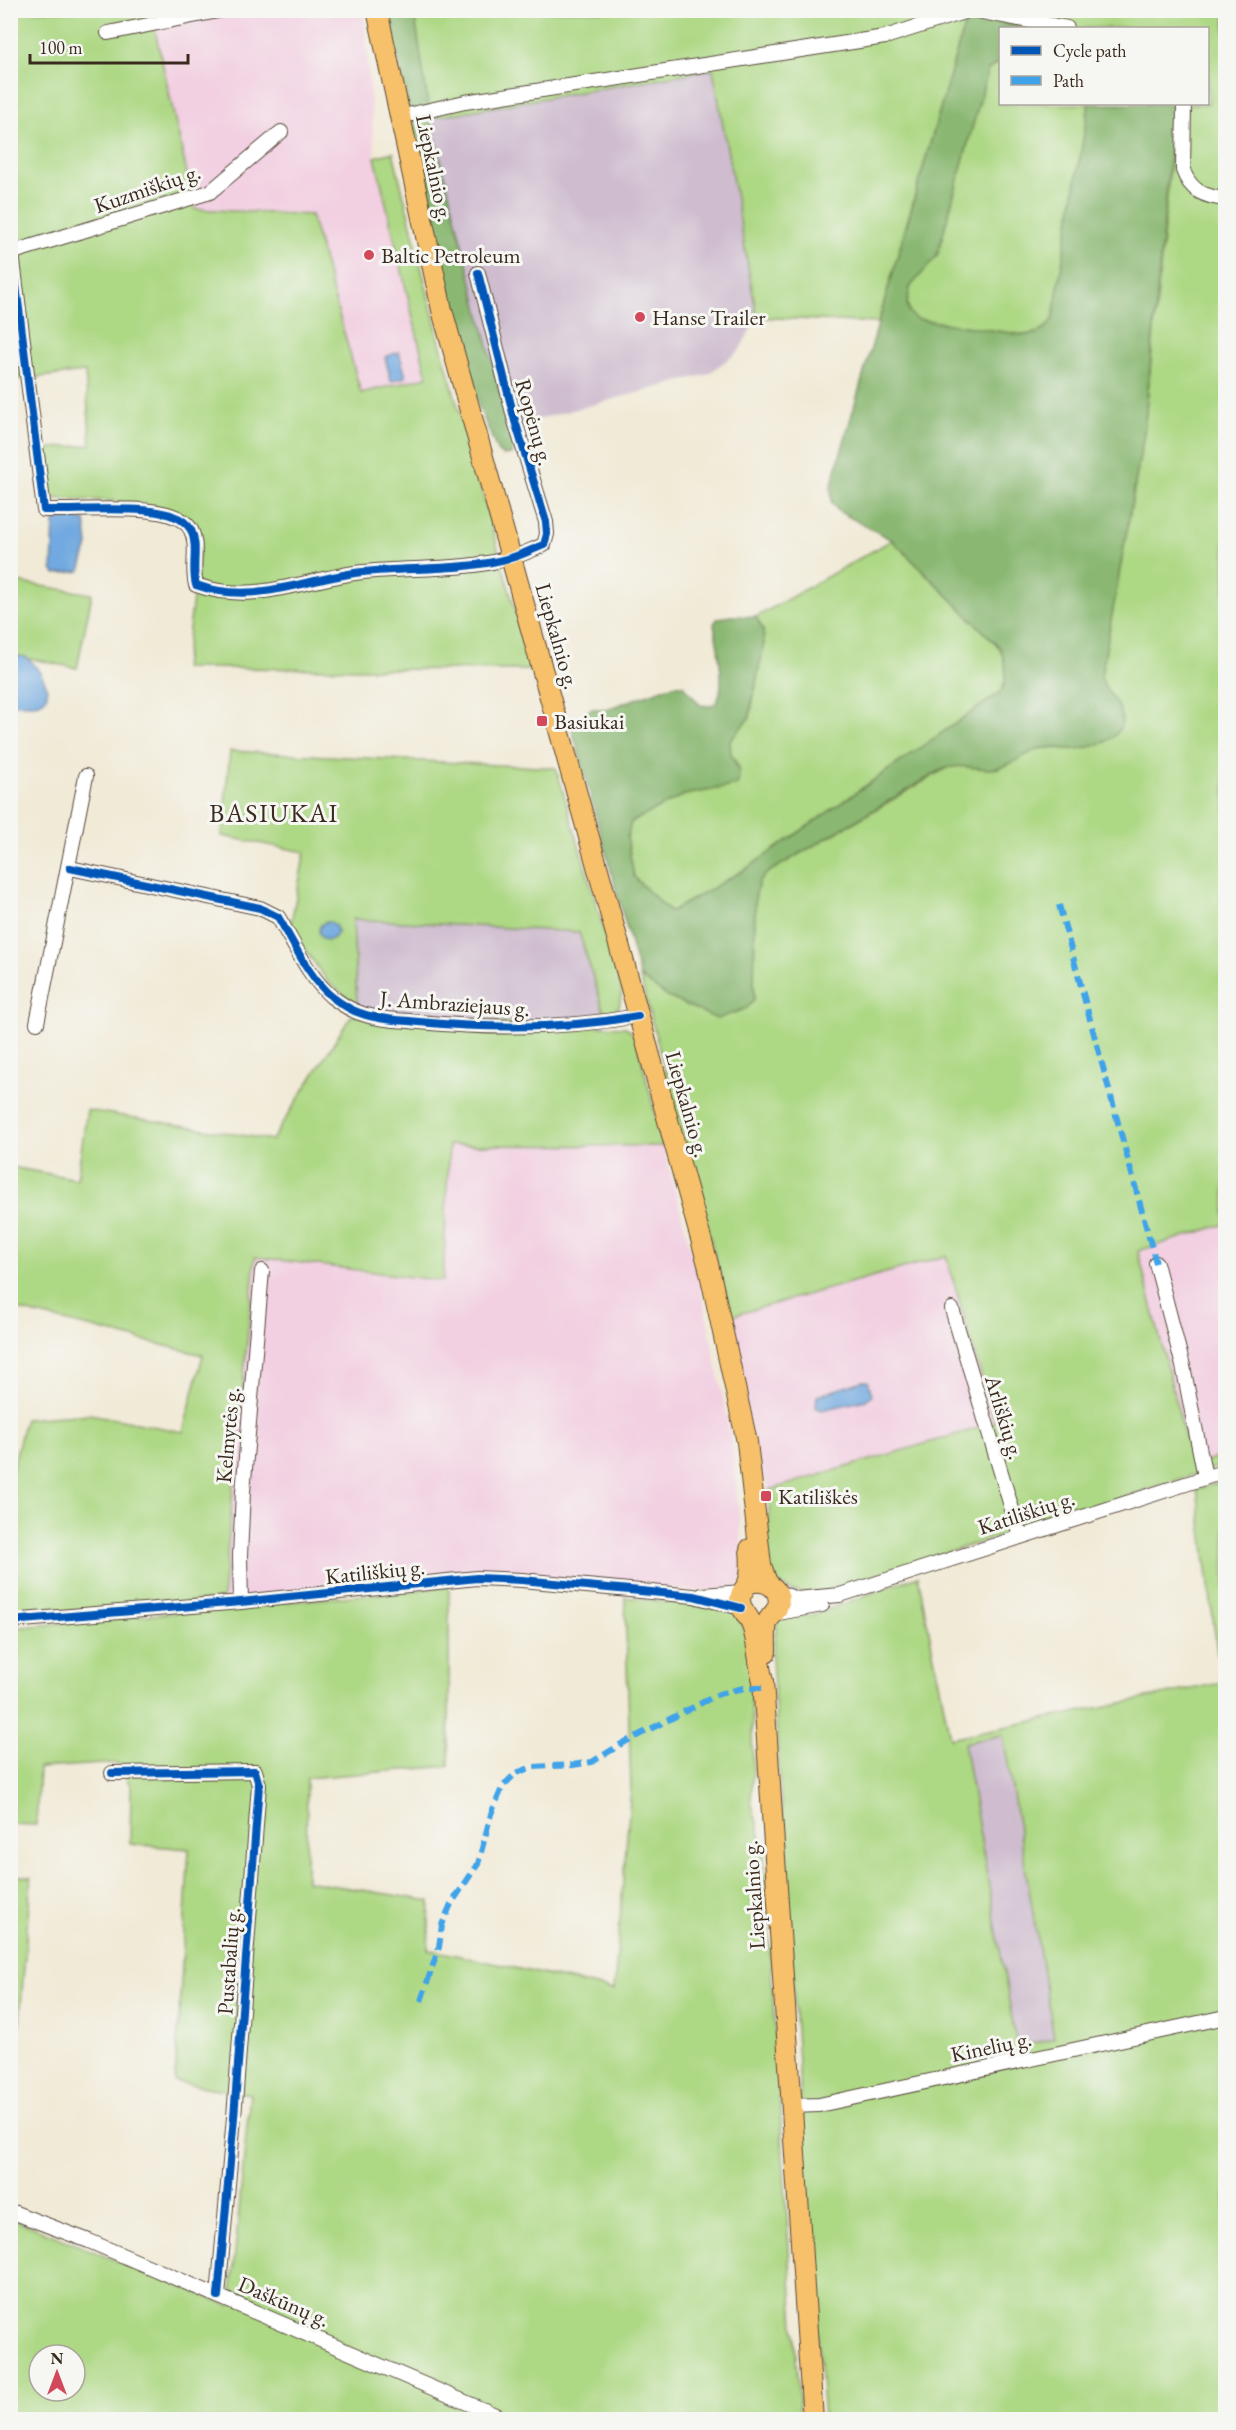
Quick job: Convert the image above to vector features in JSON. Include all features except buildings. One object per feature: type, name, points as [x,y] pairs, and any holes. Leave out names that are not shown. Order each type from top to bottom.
[{"type":"highway","name":"Liepkalnio g.","points":[[377,10],[434,281],[708,1264],[723,1326],[747,1442],[761,1565],[779,1600],[765,1634],[766,1666],[763,1681]]},
{"type":"highway","name":"Liepkalnio g.","points":[[739,1411],[736,1431],[751,1558],[745,1601],[755,1634],[763,1681],[813,2420]]},
{"type":"highway","points":[[772,1587],[756,1581],[745,1601],[759,1620],[772,1615]]},
{"type":"street","points":[[108,33],[223,10]]},
{"type":"street","points":[[399,117],[465,102],[885,37],[971,10],[1062,27]]},
{"type":"street","points":[[1184,105],[1183,170],[1185,179],[1192,188],[1202,194],[1226,199]]},
{"type":"street","name":"Kuzmiškių g.","points":[[11,253],[210,192],[281,132]]},
{"type":"street","points":[[11,253],[44,510],[142,511],[173,516],[190,528],[194,541],[196,585],[207,589],[242,593],[293,588],[336,575],[474,565],[510,558]]},
{"type":"street","name":"Ropėnų g.","points":[[478,273],[515,421],[546,522],[547,534],[544,545],[510,558]]},
{"type":"street","points":[[37,1023],[86,776]]},
{"type":"street","name":"J. Ambraziejaus g.","points":[[69,868],[270,912],[278,917],[318,982],[331,996],[360,1013],[438,1024],[538,1027],[577,1026],[638,1016]]},
{"type":"street","points":[[1156,1263],[1184,1366],[1205,1477]]},
{"type":"street","name":"Kelmytės g.","points":[[241,1602],[240,1556],[243,1502],[262,1271]]},
{"type":"street","name":"Arliškių g.","points":[[952,1309],[1020,1536]]},
{"type":"street","name":"Katiliškių g.","points":[[772,1615],[820,1606],[840,1595],[1226,1471]]},
{"type":"street","name":"Katiliškių g.","points":[[10,1621],[241,1602],[477,1578],[522,1580],[745,1601]]},
{"type":"street","name":"Katiliškių g.","points":[[772,1587],[796,1599],[840,1595]]},
{"type":"street","name":"Pustabalių g.","points":[[112,1773],[255,1771],[259,1785],[218,2296]]},
{"type":"street","name":"Kinelių g.","points":[[791,2106],[819,2105],[1226,2017]]},
{"type":"street","name":"Daškūnų g.","points":[[10,2211],[89,2241],[507,2420]]},
{"type":"street","points":[[471,2420],[485,2410]]},
{"type":"shaded area","points":[[182,10],[364,11],[375,157],[427,377],[360,394],[311,215],[195,210],[151,17]]},
{"type":"shaded area","points":[[713,68],[757,317],[739,351],[708,374],[509,427],[430,118]]},
{"type":"shaded area","points":[[353,919],[579,932],[607,1026],[351,1016],[357,1005]]},
{"type":"shaded area","points":[[449,1145],[663,1146],[700,1285],[732,1443],[744,1566],[739,1587],[698,1591],[522,1575],[223,1599],[255,1256],[442,1281]]},
{"type":"shaded area","points":[[1225,1224],[1225,1455],[1192,1465],[1138,1251]]},
{"type":"shaded area","points":[[946,1256],[995,1423],[769,1490],[753,1446],[731,1316]]},
{"type":"shaded area","points":[[1002,1735],[1054,2038],[1016,2047],[964,1743]]},
{"type":"green space","points":[[10,11],[182,11],[152,17],[195,209],[311,215],[361,393],[427,377],[375,157],[393,152],[440,343],[532,670],[184,668],[201,537],[195,525],[183,516],[151,506],[117,501],[48,498],[41,449],[91,445],[85,372],[11,380]]},
{"type":"green space","points":[[387,11],[414,11],[430,118],[514,448],[511,454],[503,455],[498,452],[479,407],[444,275]]},
{"type":"green space","points":[[414,11],[1225,11],[1225,1224],[1138,1251],[1192,1465],[1225,1455],[1225,1465],[822,1592],[798,1592],[782,1586],[773,1576],[768,1562],[769,1490],[995,1423],[946,1256],[731,1316],[640,977],[668,997],[754,1000],[755,898],[759,881],[767,873],[950,766],[970,766],[1043,748],[1075,749],[1106,742],[1111,697],[1104,689],[1101,677],[1144,433],[1174,125],[1171,105],[1209,105],[1209,27],[1025,27],[972,17],[965,23],[878,323],[757,317],[713,69],[430,118]]},
{"type":"green space","points":[[972,17],[1025,27],[999,27],[999,62],[988,70],[937,256],[910,287],[907,304],[910,313],[916,319],[1024,335],[1037,333],[1044,329],[1053,318],[1089,105],[1171,105],[1174,113],[1144,433],[1101,677],[1120,710],[1122,722],[1116,735],[1096,745],[1074,749],[1042,748],[998,768],[960,767],[941,770],[767,873],[759,882],[755,898],[754,1000],[747,1008],[717,1019],[668,997],[640,977],[571,725],[591,709],[607,709],[674,685],[683,685],[700,705],[710,706],[716,702],[720,694],[721,682],[714,624],[718,618],[756,617],[763,630],[764,643],[749,718],[730,741],[731,753],[739,773],[737,785],[684,795],[631,822],[627,838],[634,877],[670,912],[746,869],[1002,691],[1006,670],[1000,648],[892,540],[838,511],[832,503],[831,487],[965,23]]},
{"type":"green space","points":[[999,62],[999,105],[1089,105],[1053,318],[1041,331],[1033,334],[1024,335],[916,319],[910,313],[907,304],[910,287],[937,256],[988,70]]},
{"type":"green space","points":[[892,540],[1000,648],[1005,670],[1002,691],[746,869],[670,912],[634,877],[627,838],[631,822],[684,795],[737,785],[739,767],[731,755],[730,740],[750,717],[764,643],[763,630],[756,617]]},
{"type":"green space","points":[[10,581],[92,594],[77,668],[11,655]]},
{"type":"green space","points":[[230,751],[556,768],[622,991],[619,1007],[605,1016],[579,932],[353,919],[357,1005],[328,982],[298,940],[291,923],[305,852],[222,836]]},
{"type":"green space","points":[[351,1016],[626,1027],[636,1037],[663,1146],[449,1145],[443,1281],[255,1257],[223,1599],[11,1616],[11,1475],[25,1419],[90,1414],[183,1432],[203,1355],[11,1308],[11,1167],[77,1179],[87,1110],[272,1140]]},
{"type":"green space","points":[[1225,1481],[1225,2419],[824,2419],[802,2124],[772,1657],[777,1621],[788,1616],[813,1615],[918,1576],[950,1738],[1221,1683],[1197,1489]],"holes":[[[1003,1735],[1054,2038],[1017,2047],[964,1743]]]},
{"type":"green space","points":[[449,1587],[449,1766],[307,1778],[306,1881],[430,1901],[428,1949],[614,1990],[631,1789],[625,1597],[726,1609],[739,1615],[750,1643],[753,1771],[751,1801],[763,1846],[800,2419],[11,2419],[10,2218],[230,2306],[250,2094],[175,2082],[189,1849],[130,1844],[131,1787],[118,1763],[39,1768],[36,1825],[11,1824],[11,1628]]},
{"type":"green space","points":[[10,1875],[31,1877],[11,2134]]},
{"type":"water","points":[[399,352],[406,377],[391,381],[385,357]]},
{"type":"water","points":[[63,518],[85,520],[88,545],[80,571],[55,574],[52,569],[54,521]]},
{"type":"water","points":[[10,655],[25,657],[35,666],[47,687],[45,700],[36,704],[11,704]]},
{"type":"water","points":[[324,922],[332,922],[337,927],[335,938],[324,940],[319,935],[319,927]]},
{"type":"water","points":[[868,1381],[872,1395],[866,1400],[821,1410],[816,1407],[817,1396]]},
{"type":"marked path","points":[[1059,905],[1156,1263]]},
{"type":"marked path","points":[[421,2001],[439,1947],[442,1925],[451,1904],[478,1864],[491,1814],[503,1786],[516,1773],[533,1767],[592,1762],[623,1743],[719,1694],[744,1688],[764,1688]]},
{"type":"cycle path","points":[[12,253],[44,510],[128,510],[176,517],[191,530],[195,550],[196,585],[218,591],[239,593],[280,589],[363,572],[474,565],[514,557],[544,545],[547,534],[546,522],[515,421],[478,273]]},
{"type":"cycle path","points":[[70,868],[260,908],[278,917],[309,970],[323,989],[345,1006],[367,1015],[419,1022],[501,1027],[584,1023],[638,1016]]},
{"type":"cycle path","points":[[10,1621],[241,1602],[477,1578],[694,1596],[741,1608]]},
{"type":"cycle path","points":[[112,1773],[255,1771],[259,1785],[218,2296]]},
{"type":"place","name":"Baltic Petroleum","points":[[369,255]]},
{"type":"place","name":"Hanse Trailer","points":[[640,317]]},
{"type":"place","name":"Basiukai","points":[[542,721]]},
{"type":"place","name":"Katiliškės","points":[[766,1496]]},
{"type":"district","name":"BASIUKAI","points":[[274,813]]}]
